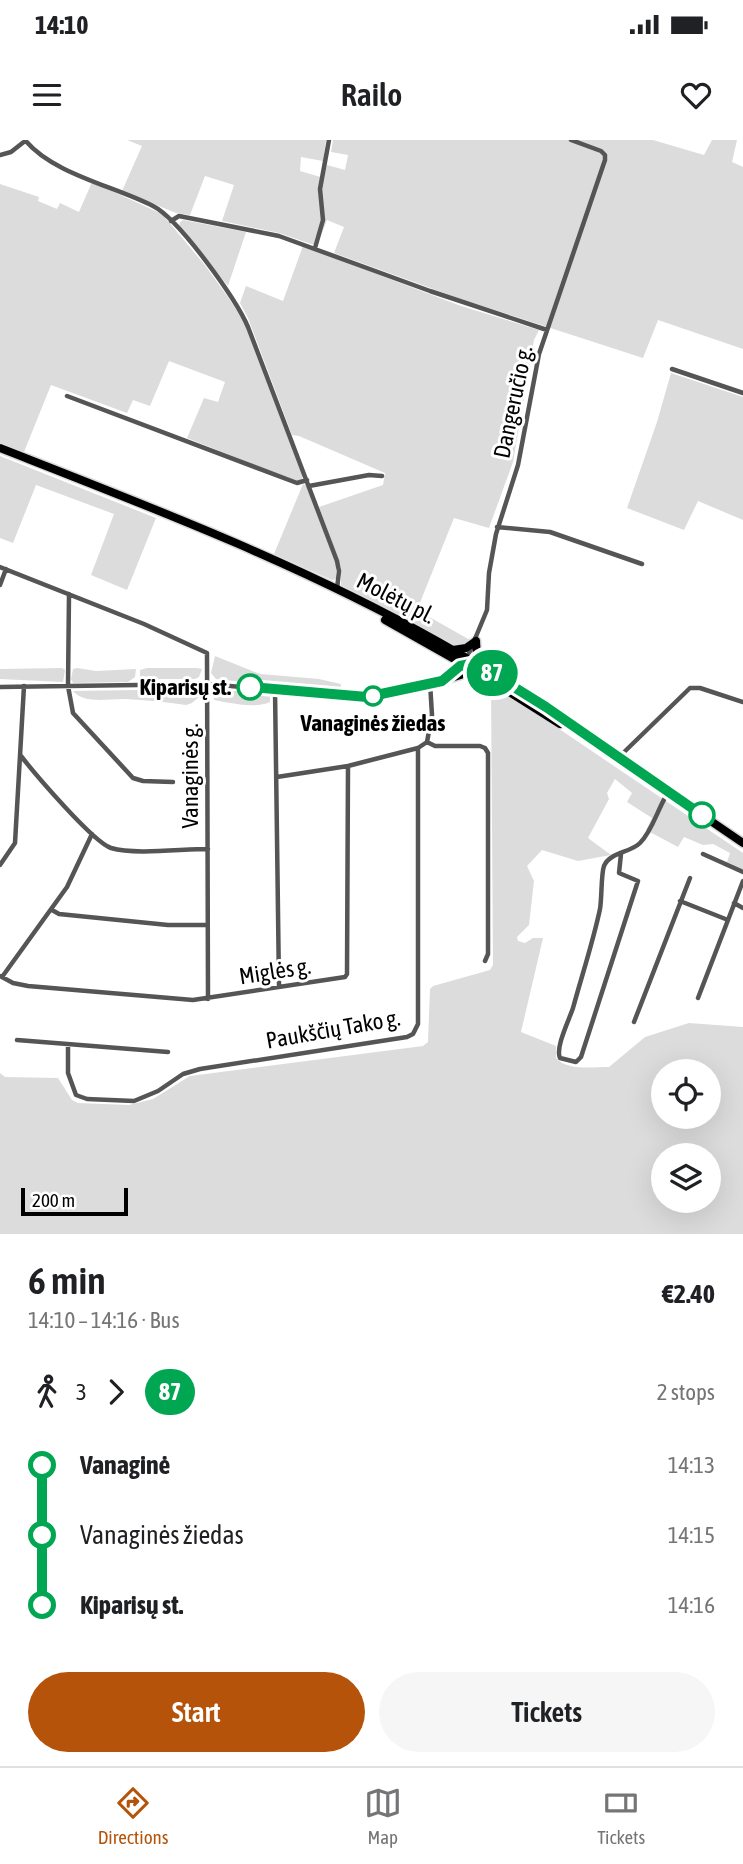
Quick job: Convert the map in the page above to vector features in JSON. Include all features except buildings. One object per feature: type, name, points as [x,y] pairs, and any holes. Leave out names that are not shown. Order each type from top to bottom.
[{"type":"highway","name":"Molėtų pl.","points":[[0,448],[196,525],[337,589],[451,653]]},
{"type":"highway","name":"Molėtų pl.","points":[[0,453],[259,558],[465,660]]},
{"type":"highway","points":[[453,675],[451,653],[467,648],[476,641]]},
{"type":"highway","points":[[476,641],[478,667],[743,849]]},
{"type":"highway","points":[[453,675],[465,660],[478,667],[546,707],[743,843]]},
{"type":"highway","points":[[442,681],[478,667]]},
{"type":"street","points":[[315,248],[323,220],[320,189],[329,140]]},
{"type":"street","name":"Dangeručio g.","points":[[465,660],[476,641],[487,610],[489,573],[497,527],[518,465],[533,381],[547,330],[605,155],[571,140]]},
{"type":"street","points":[[0,155],[12,152],[25,141],[58,165],[156,207],[171,220],[216,275],[242,312],[309,483],[337,561],[337,589]]},
{"type":"street","points":[[171,220],[179,216],[267,233],[547,330]]},
{"type":"street","points":[[672,369],[743,393]]},
{"type":"street","points":[[67,396],[297,483],[369,475],[382,477]]},
{"type":"street","points":[[497,527],[550,532],[642,564]]},
{"type":"street","name":"Vanaginės g.","points":[[0,567],[206,651],[208,999]]},
{"type":"street","points":[[0,585],[6,569]]},
{"type":"street","points":[[69,594],[68,686],[73,713],[126,772],[140,781],[173,782]]},
{"type":"street","points":[[0,687],[207,684],[359,697],[377,696],[442,681]]},
{"type":"street","points":[[428,742],[432,715],[430,683]]},
{"type":"street","points":[[0,865],[15,843],[24,686]]},
{"type":"street","points":[[619,758],[690,688],[699,688],[743,702]]},
{"type":"street","points":[[275,689],[279,986]]},
{"type":"street","points":[[277,777],[348,766],[418,748],[428,742]]},
{"type":"street","points":[[428,742],[435,746],[480,746],[488,753],[488,954],[485,961]]},
{"type":"street","name":"Paukščių Tako g.","points":[[68,1045],[68,1073],[76,1095],[87,1099],[134,1101],[158,1091],[183,1074],[200,1069],[413,1034],[418,1024],[418,748]]},
{"type":"street","points":[[20,756],[105,845],[115,849],[208,849]]},
{"type":"street","name":"Miglės g.","points":[[1,977],[28,986],[193,1000],[347,976],[348,766]]},
{"type":"street","points":[[621,854],[619,873],[638,881],[581,1057],[575,1063],[558,1056],[558,1050],[597,923],[604,884],[604,866],[610,859],[641,842],[667,796]]},
{"type":"street","points":[[1,977],[52,910],[74,875],[92,834]]},
{"type":"street","points":[[704,855],[743,872]]},
{"type":"street","points":[[634,1021],[690,878]]},
{"type":"street","points":[[698,998],[743,881]]},
{"type":"street","points":[[681,901],[728,920]]},
{"type":"street","points":[[734,903],[743,908]]},
{"type":"street","points":[[52,910],[60,914],[136,922],[207,925]]},
{"type":"street","points":[[17,1040],[168,1052]]},
{"type":"shaded area","points":[[127,140],[326,140],[323,161],[301,157],[300,171],[324,178],[327,165],[345,170],[348,155],[331,152],[333,140],[653,140],[704,155],[712,140],[737,140],[732,162],[743,167],[743,349],[658,320],[643,358],[458,298],[334,253],[344,227],[327,220],[317,246],[279,233],[222,221],[234,185],[205,176],[190,215],[176,213],[122,191],[142,146]]},
{"type":"shaded area","points":[[92,182],[162,214],[228,297],[244,322],[302,475],[303,484],[187,438],[204,398],[218,402],[225,382],[169,361],[150,406],[133,400],[127,413],[51,385],[24,452],[0,443],[0,184],[39,197],[38,201],[57,209],[60,203],[79,212]]},
{"type":"shaded area","points":[[183,220],[246,232],[228,286],[179,227]]},
{"type":"shaded area","points":[[303,246],[461,306],[539,330],[534,340],[513,462],[489,528],[454,518],[417,610],[470,640],[467,645],[459,647],[341,585],[341,567],[319,507],[383,485],[385,473],[292,435],[240,303],[246,286],[283,301]]},
{"type":"shaded area","points":[[671,373],[743,397],[743,520],[698,501],[684,530],[627,508]]},
{"type":"shaded area","points":[[0,456],[156,518],[127,590],[91,575],[114,514],[36,485],[13,543],[0,538]]},
{"type":"shaded area","points":[[303,484],[307,486],[336,562],[336,579],[332,580],[274,554]]},
{"type":"shaded area","points":[[215,656],[260,674],[319,679],[341,684],[340,692],[216,679],[211,673]]},
{"type":"shaded area","points":[[0,669],[65,670],[63,682],[0,679]]},
{"type":"shaded area","points":[[73,669],[96,671],[136,669],[135,677],[128,682],[73,683]]},
{"type":"shaded area","points":[[202,669],[199,677],[195,679],[140,678],[140,670]]},
{"type":"shaded area","points":[[491,686],[743,853],[741,869],[727,862],[730,853],[713,844],[703,845],[684,837],[678,847],[646,830],[652,818],[627,802],[632,793],[615,779],[607,793],[609,799],[588,838],[611,855],[578,861],[542,850],[527,866],[534,881],[529,925],[517,937],[518,941],[525,943],[533,938],[543,938],[521,1032],[556,1046],[556,1058],[567,1065],[609,1067],[645,1037],[689,1023],[743,1027],[743,1234],[0,1234],[0,1073],[5,1077],[58,1078],[72,1100],[78,1103],[129,1105],[153,1099],[190,1076],[423,1046],[428,1042],[430,989],[490,970],[493,965]]},
{"type":"shaded area","points":[[199,689],[200,696],[186,705],[134,699],[91,699],[73,691]]},
{"type":"shaded area","points":[[212,690],[270,695],[270,702],[250,705],[214,700]]},
{"type":"bus line","name":"87","points":[[250,687],[349,697],[377,696],[442,681],[460,666],[475,663],[546,707],[702,815]]},
{"type":"place","name":"Kiparisų st.","points":[[250,687]]},
{"type":"place","name":"Vanaginės žiedas","points":[[373,696]]}]
